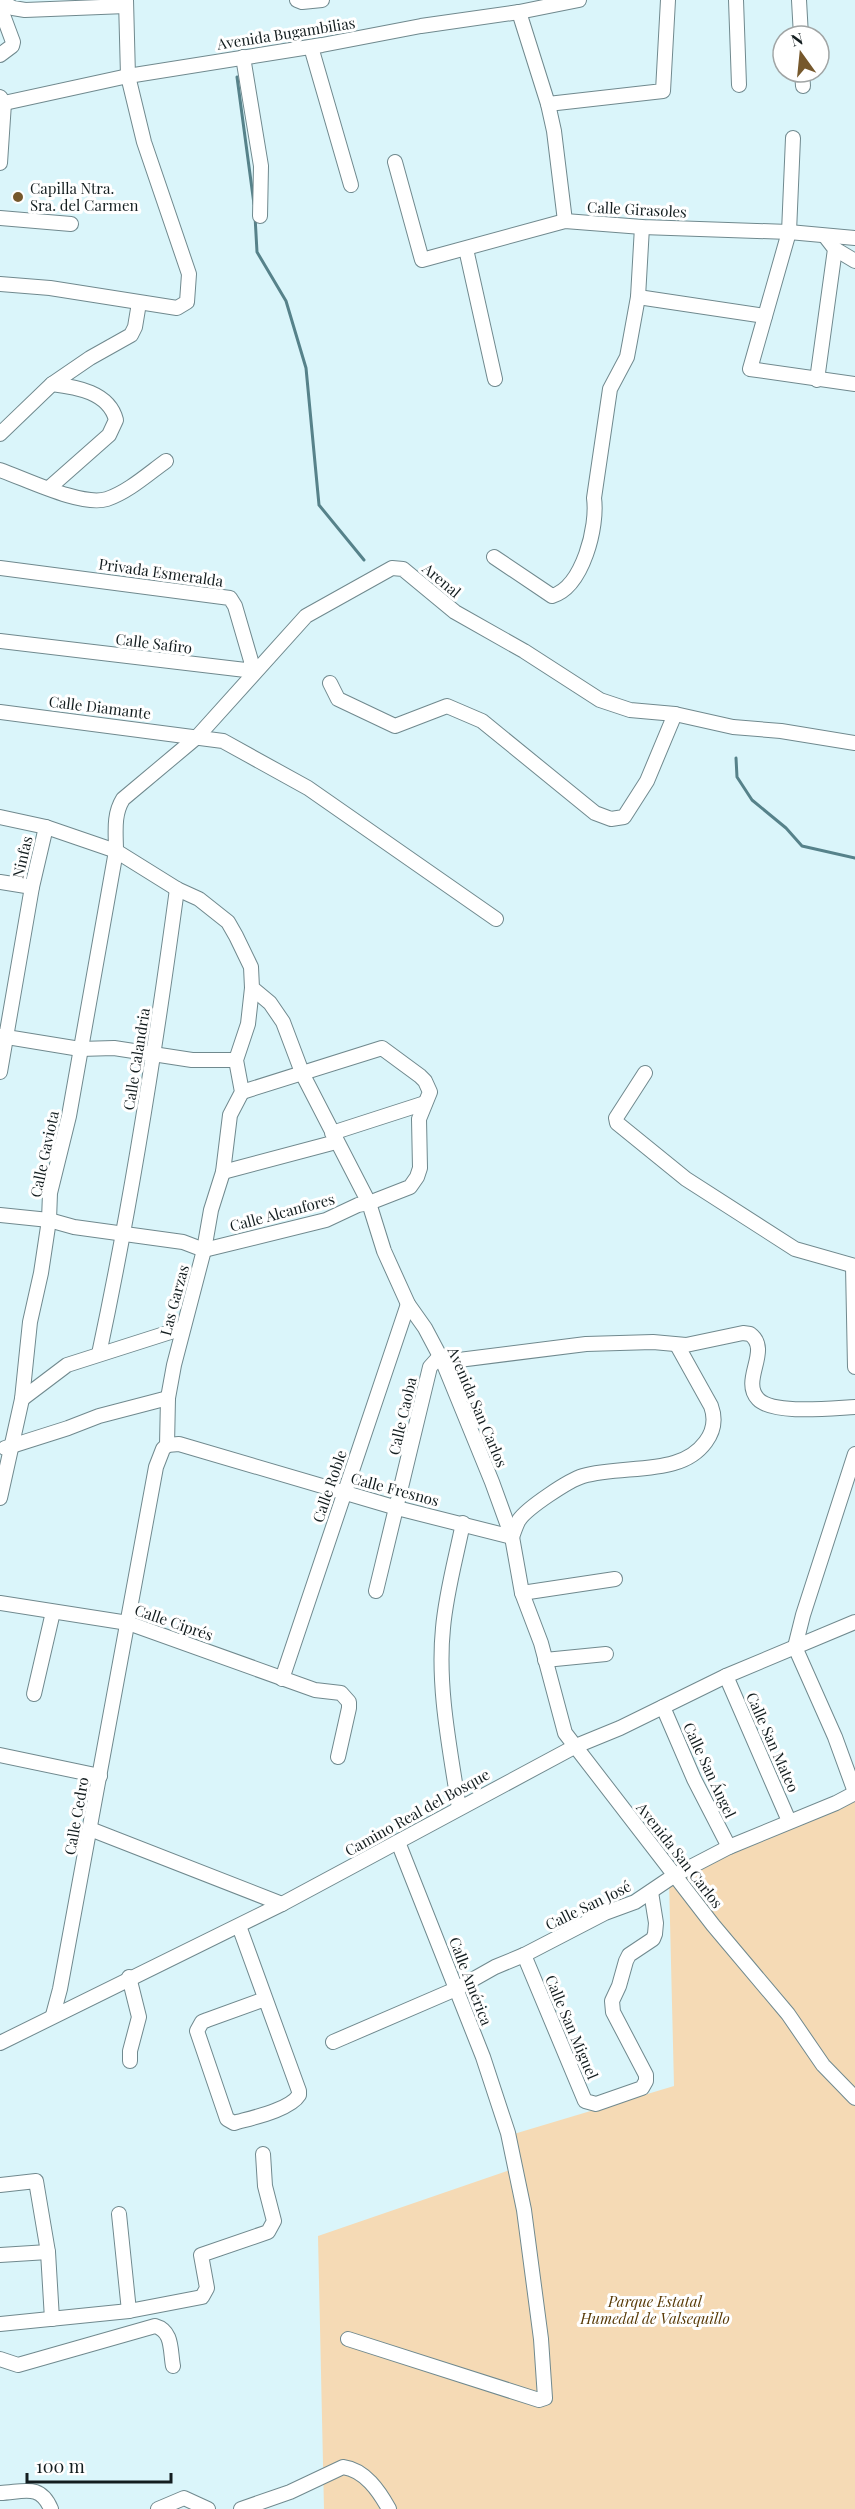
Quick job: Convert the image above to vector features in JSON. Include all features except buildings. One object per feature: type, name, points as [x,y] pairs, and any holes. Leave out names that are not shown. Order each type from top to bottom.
[{"type":"street","points":[[297,0],[302,2],[322,0]]},
{"type":"street","name":"Avenida Bugambilias","points":[[1,102],[128,76],[311,47],[422,26],[519,12],[579,0]]},
{"type":"street","points":[[548,104],[663,91],[668,0]]},
{"type":"street","points":[[736,0],[739,85]]},
{"type":"street","points":[[799,0],[800,24]]},
{"type":"street","points":[[0,1],[13,8],[25,10],[126,3],[128,76],[144,142],[189,274],[189,293],[184,306],[177,308],[50,288],[0,284]]},
{"type":"street","points":[[0,7],[13,42],[12,46],[0,55]]},
{"type":"street","points":[[519,12],[548,104],[554,131],[565,221]]},
{"type":"street","points":[[311,47],[351,185]]},
{"type":"street","points":[[243,57],[261,166],[260,216]]},
{"type":"street","points":[[0,163],[1,102]]},
{"type":"street","points":[[793,138],[789,232],[750,369],[855,384]]},
{"type":"street","name":"Calle Girasoles","points":[[395,162],[422,260],[565,221],[642,227],[789,232],[855,238]]},
{"type":"street","points":[[0,218],[71,224]]},
{"type":"street","points":[[495,557],[552,596],[565,589],[579,567],[593,536],[596,514],[594,498],[610,389],[627,357],[638,297],[642,227]]},
{"type":"street","points":[[825,236],[835,249],[855,261]]},
{"type":"street","points":[[466,249],[495,379]]},
{"type":"street","points":[[817,380],[835,249]]},
{"type":"street","points":[[638,297],[765,316]]},
{"type":"street","points":[[0,434],[52,384],[90,358],[131,335],[135,327],[139,303]]},
{"type":"street","points":[[49,488],[109,435],[116,420],[109,407],[90,391],[52,384]]},
{"type":"street","points":[[0,470],[69,497],[96,501],[108,499],[124,490],[166,461]]},
{"type":"street","name":"Privada Esmeralda","points":[[0,568],[230,598],[235,606],[254,671]]},
{"type":"street","name":"Arenal","points":[[116,851],[116,817],[123,799],[197,737],[254,671],[306,616],[392,568],[403,569],[455,612],[524,651],[600,700],[630,710],[675,714],[733,727],[781,731],[855,742]]},
{"type":"street","name":"Calle Safiro","points":[[0,641],[254,671]]},
{"type":"street","points":[[330,683],[338,699],[395,726],[447,706],[482,721],[595,813],[611,819],[624,817],[647,781],[675,714]]},
{"type":"street","name":"Calle Diamante","points":[[0,712],[223,741],[308,788],[496,919]]},
{"type":"street","points":[[0,817],[46,827],[116,851],[177,889],[199,899],[228,922],[248,958],[252,988],[248,1024],[236,1060],[242,1092],[303,1075],[382,1048],[425,1081],[430,1092],[425,1103],[334,1138],[223,1172]]},
{"type":"street","name":"Ninfas","points":[[0,1072],[4,1037],[32,887],[46,827]]},
{"type":"street","name":"Calle Gaviota","points":[[0,1498],[5,1448],[22,1399],[30,1322],[41,1273],[49,1220],[50,1193],[69,1116],[116,851]]},
{"type":"street","points":[[0,882],[32,887]]},
{"type":"street","name":"Calle Calandria","points":[[99,1354],[125,1233],[154,1054],[177,889]]},
{"type":"street","name":"Avenida San Carlos","points":[[252,988],[278,1014],[303,1075],[369,1203],[384,1251],[408,1304],[425,1328],[441,1360],[492,1482],[512,1537],[522,1593],[545,1660],[562,1727],[568,1738],[675,1875],[788,2014],[823,2065],[855,2098]]},
{"type":"street","points":[[4,1037],[80,1050],[114,1048],[192,1060],[236,1060]]},
{"type":"street","points":[[645,1073],[616,1118],[617,1123],[686,1179],[795,1249],[854,1266],[855,1367]]},
{"type":"street","name":"Las Garzas","points":[[128,1623],[156,1467],[167,1445],[168,1398],[183,1328],[204,1250],[211,1210],[223,1172],[230,1115],[242,1092]]},
{"type":"street","name":"Calle Alcanfores","points":[[204,1250],[326,1220],[358,1205],[369,1203],[410,1186],[417,1177],[421,1155],[419,1119],[425,1103]]},
{"type":"street","points":[[0,1215],[49,1220],[74,1227],[183,1242],[204,1250]]},
{"type":"street","name":"Calle Roble","points":[[282,1679],[408,1304]]},
{"type":"street","points":[[24,1377],[58,1370],[99,1354],[183,1328]]},
{"type":"street","points":[[441,1360],[586,1344],[653,1341],[677,1345],[732,1334],[750,1334],[758,1347],[752,1376],[753,1390],[764,1404],[777,1407],[855,1407]]},
{"type":"street","points":[[512,1537],[519,1520],[529,1510],[577,1478],[628,1468],[672,1464],[681,1461],[700,1448],[715,1426],[715,1416],[677,1345]]},
{"type":"street","name":"Calle Caoba","points":[[376,1592],[430,1367],[441,1360]]},
{"type":"street","points":[[22,1399],[58,1370]]},
{"type":"street","points":[[5,1448],[99,1416],[168,1398]]},
{"type":"street","name":"Calle Fresnos","points":[[167,1445],[179,1444],[397,1508],[512,1537]]},
{"type":"street","points":[[855,1454],[803,1615],[795,1647],[836,1737],[855,1793]]},
{"type":"street","points":[[459,1808],[450,1749],[441,1659],[445,1613],[463,1523]]},
{"type":"street","points":[[522,1593],[615,1579]]},
{"type":"street","name":"Calle Ciprés","points":[[0,1603],[128,1623],[315,1690],[341,1693],[349,1702],[338,1757]]},
{"type":"street","points":[[34,1694],[53,1612]]},
{"type":"street","name":"Camino Real del Bosque","points":[[0,2043],[129,1977],[282,1904],[576,1746],[600,1737],[726,1676],[855,1622]]},
{"type":"street","name":"Calle Cedro","points":[[53,2015],[60,1989],[128,1623]]},
{"type":"street","points":[[545,1660],[606,1654]]},
{"type":"street","name":"Calle San Mateo","points":[[726,1676],[789,1821]]},
{"type":"street","name":"Calle San Ángel","points":[[663,1707],[694,1779],[729,1847]]},
{"type":"street","points":[[0,1755],[100,1776]]},
{"type":"street","name":"Calle San José","points":[[333,2042],[456,1989],[495,1967],[524,1955],[605,1913],[635,1902],[675,1875],[729,1847],[855,1793]]},
{"type":"street","points":[[90,1829],[282,1904]]},
{"type":"street","name":"Calle América","points":[[348,2339],[539,2400],[545,2398],[541,2339],[524,2210],[508,2133],[483,2057],[398,1842]]},
{"type":"street","name":"Calle San Miguel","points":[[524,1955],[583,2096],[589,2103],[596,2104],[642,2088],[646,2075],[613,2012],[612,2001],[629,1955],[653,1939],[655,1934],[656,1923],[651,1892]]},
{"type":"street","points":[[239,1926],[265,1999],[299,2096],[292,2103],[282,2107],[234,2123],[230,2122],[227,2120],[197,2031],[202,2022],[265,1999]]},
{"type":"street","points":[[129,1977],[139,2017],[130,2051],[130,2061]]},
{"type":"street","points":[[0,2324],[129,2311],[202,2297],[207,2288],[201,2254],[271,2230],[274,2221],[265,2186],[262,2154]]},
{"type":"street","points":[[0,2185],[36,2181],[48,2252],[52,2319]]},
{"type":"street","points":[[119,2214],[129,2311]]},
{"type":"street","points":[[0,2255],[48,2252]]},
{"type":"street","points":[[0,2359],[18,2365],[155,2326],[164,2328],[168,2334],[173,2366]]},
{"type":"street","points":[[241,2509],[290,2492],[343,2467],[355,2470],[364,2476],[379,2492],[389,2509]]},
{"type":"street","points":[[0,2493],[38,2492],[46,2498],[51,2509]]},
{"type":"street","points":[[158,2509],[184,2498],[208,2509]]},
{"type":"green space","name":"Parque Estatal Humedal de Valsequillo","points":[[855,1797],[855,2509],[324,2509],[318,2236],[513,2169],[507,2136],[674,2086],[669,1880]]},
{"type":"waterway","points":[[237,77],[254,204]]},
{"type":"waterway","points":[[255,216],[257,252],[286,301],[306,368],[319,505],[364,560]]},
{"type":"waterway","points":[[736,758],[737,777],[752,800],[786,828],[802,846],[855,858]]},
{"type":"place","name":"Capilla Ntra. Sra. del Carmen","points":[[18,197]]}]
